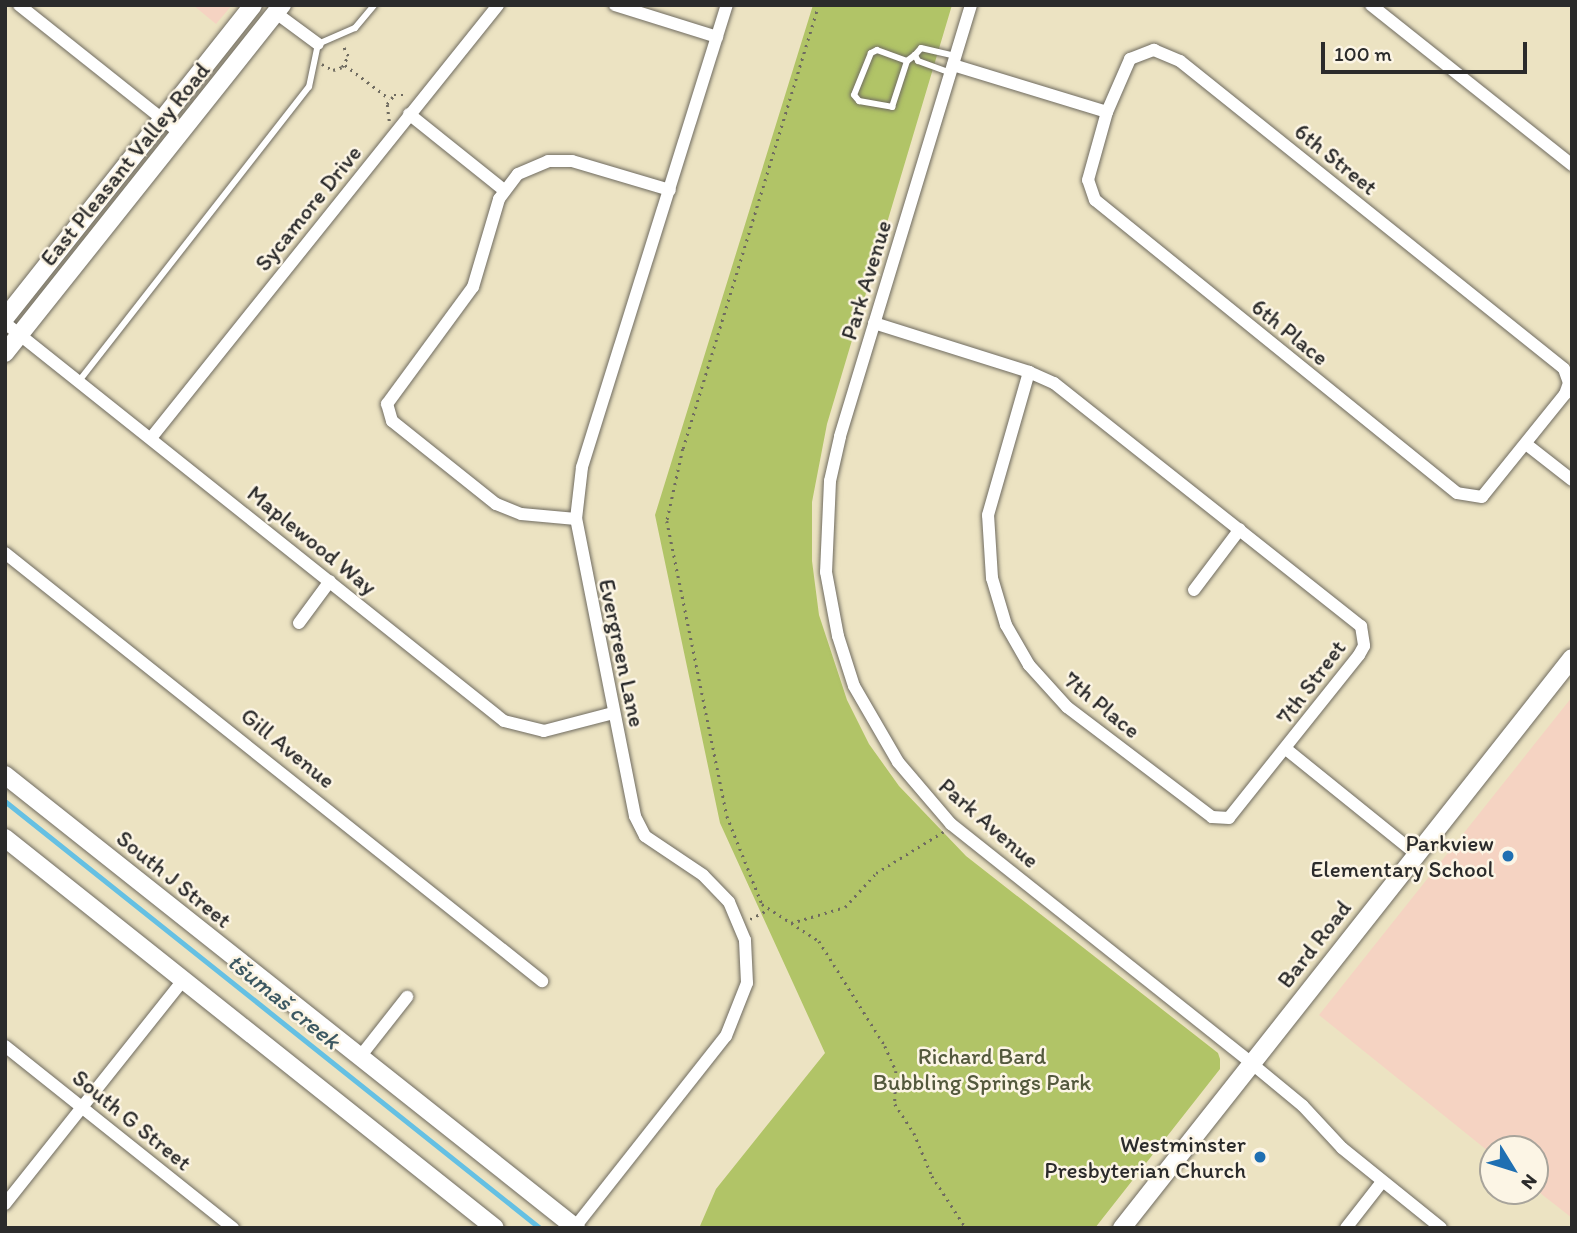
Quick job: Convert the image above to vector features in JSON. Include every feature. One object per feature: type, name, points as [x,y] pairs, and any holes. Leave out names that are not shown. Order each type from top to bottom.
[{"type":"street","points":[[19,5],[181,134]]},
{"type":"street","name":"East Pleasant Valley Road","points":[[5,320],[253,5]]},
{"type":"street","name":"Sycamore Drive","points":[[151,438],[498,5]]},
{"type":"street","points":[[615,5],[717,37]]},
{"type":"street","name":"Evergreen Lane","points":[[576,1227],[726,1036],[747,983],[748,956],[740,924],[716,886],[645,835],[635,816],[576,519],[582,467],[727,5]]},
{"type":"street","name":"Park Avenue","points":[[971,5],[874,323],[830,481],[826,572],[838,636],[876,730],[951,824],[1251,1063],[1382,1182],[1441,1228]]},
{"type":"street","points":[[1371,5],[1572,165]]},
{"type":"street","points":[[279,9],[318,44]]},
{"type":"street","name":"East Pleasant Valley Road","points":[[5,353],[279,9]]},
{"type":"street","name":"6th Street","points":[[1107,112],[1130,59],[1154,50],[1180,61],[1564,369],[1569,383],[1565,394],[1527,444]]},
{"type":"street","points":[[953,65],[1107,112]]},
{"type":"street","name":"6th Place","points":[[1107,112],[1088,180],[1095,200],[1457,493],[1482,497],[1527,444]]},
{"type":"street","points":[[409,114],[503,190]]},
{"type":"street","points":[[576,519],[521,514],[496,503],[388,413],[390,396],[473,288],[503,190],[528,168],[560,159],[670,190]]},
{"type":"street","name":"Maplewood Way","points":[[5,320],[78,382],[517,727],[544,731],[613,713]]},
{"type":"street","name":"7th Street","points":[[874,323],[1029,372],[1073,397],[1361,626],[1364,636],[1359,655],[1286,749],[1416,854]]},
{"type":"street","name":"7th Place","points":[[1029,372],[996,478],[988,549],[996,598],[1029,665],[1066,707],[1212,817],[1221,819],[1237,813],[1286,749]]},
{"type":"street","points":[[1527,444],[1572,480]]},
{"type":"street","points":[[1194,590],[1240,529]]},
{"type":"street","name":"Gill Avenue","points":[[5,552],[542,981]]},
{"type":"street","points":[[299,623],[330,581]]},
{"type":"street","name":"Bard Road","points":[[1122,1228],[1572,658]]},
{"type":"street","name":"South J Street","points":[[5,775],[359,1058],[576,1227]]},
{"type":"street","points":[[5,838],[495,1228]]},
{"type":"street","points":[[5,1204],[183,980]]},
{"type":"street","points":[[359,1058],[407,997]]},
{"type":"street","name":"South G Street","points":[[5,1046],[233,1228]]},
{"type":"street","points":[[1346,1228],[1382,1182]]},
{"type":"lane","points":[[78,382],[309,88],[318,44],[355,29],[374,5]]},
{"type":"lane","points":[[907,61],[877,50],[871,53],[854,95],[859,101],[892,107],[907,61],[921,48],[953,65]]},
{"type":"lane","points":[[915,55],[918,61],[953,65]]},
{"type":"path","points":[[819,5],[683,449],[667,521],[727,817],[768,910],[820,942],[885,1046],[896,1071],[895,1104],[914,1133],[932,1176],[966,1228]]},
{"type":"path","points":[[334,37],[347,51],[345,65]]},
{"type":"path","points":[[314,60],[333,70],[345,65]]},
{"type":"path","points":[[345,65],[390,99]]},
{"type":"path","points":[[389,121],[384,109],[390,99],[399,93],[408,96]]},
{"type":"path","points":[[791,923],[845,907],[865,881],[951,824]]},
{"type":"path","points":[[740,924],[768,910]]},
{"type":"shaded area","points":[[193,5],[232,5],[216,24]]},
{"type":"shaded area","name":"Parkview Elementary School","points":[[1572,697],[1572,1218],[1549,1200],[1549,1135],[1479,1135],[1479,1144],[1319,1015]]},
{"type":"green space","name":"Richard Bard Bubbling Springs Park","points":[[813,5],[952,5],[827,424],[812,502],[812,561],[819,615],[847,700],[869,744],[899,786],[966,856],[1218,1053],[1220,1059],[1220,1069],[1095,1228],[700,1226],[716,1189],[825,1053],[720,823],[655,515]]},
{"type":"waterway","name":"tšumaš creek","points":[[5,801],[540,1228]]},
{"type":"place","name":"Parkview Elementary School","points":[[1508,856]]},
{"type":"place","name":"Westminster Presbyterian Church","points":[[1260,1157]]}]
